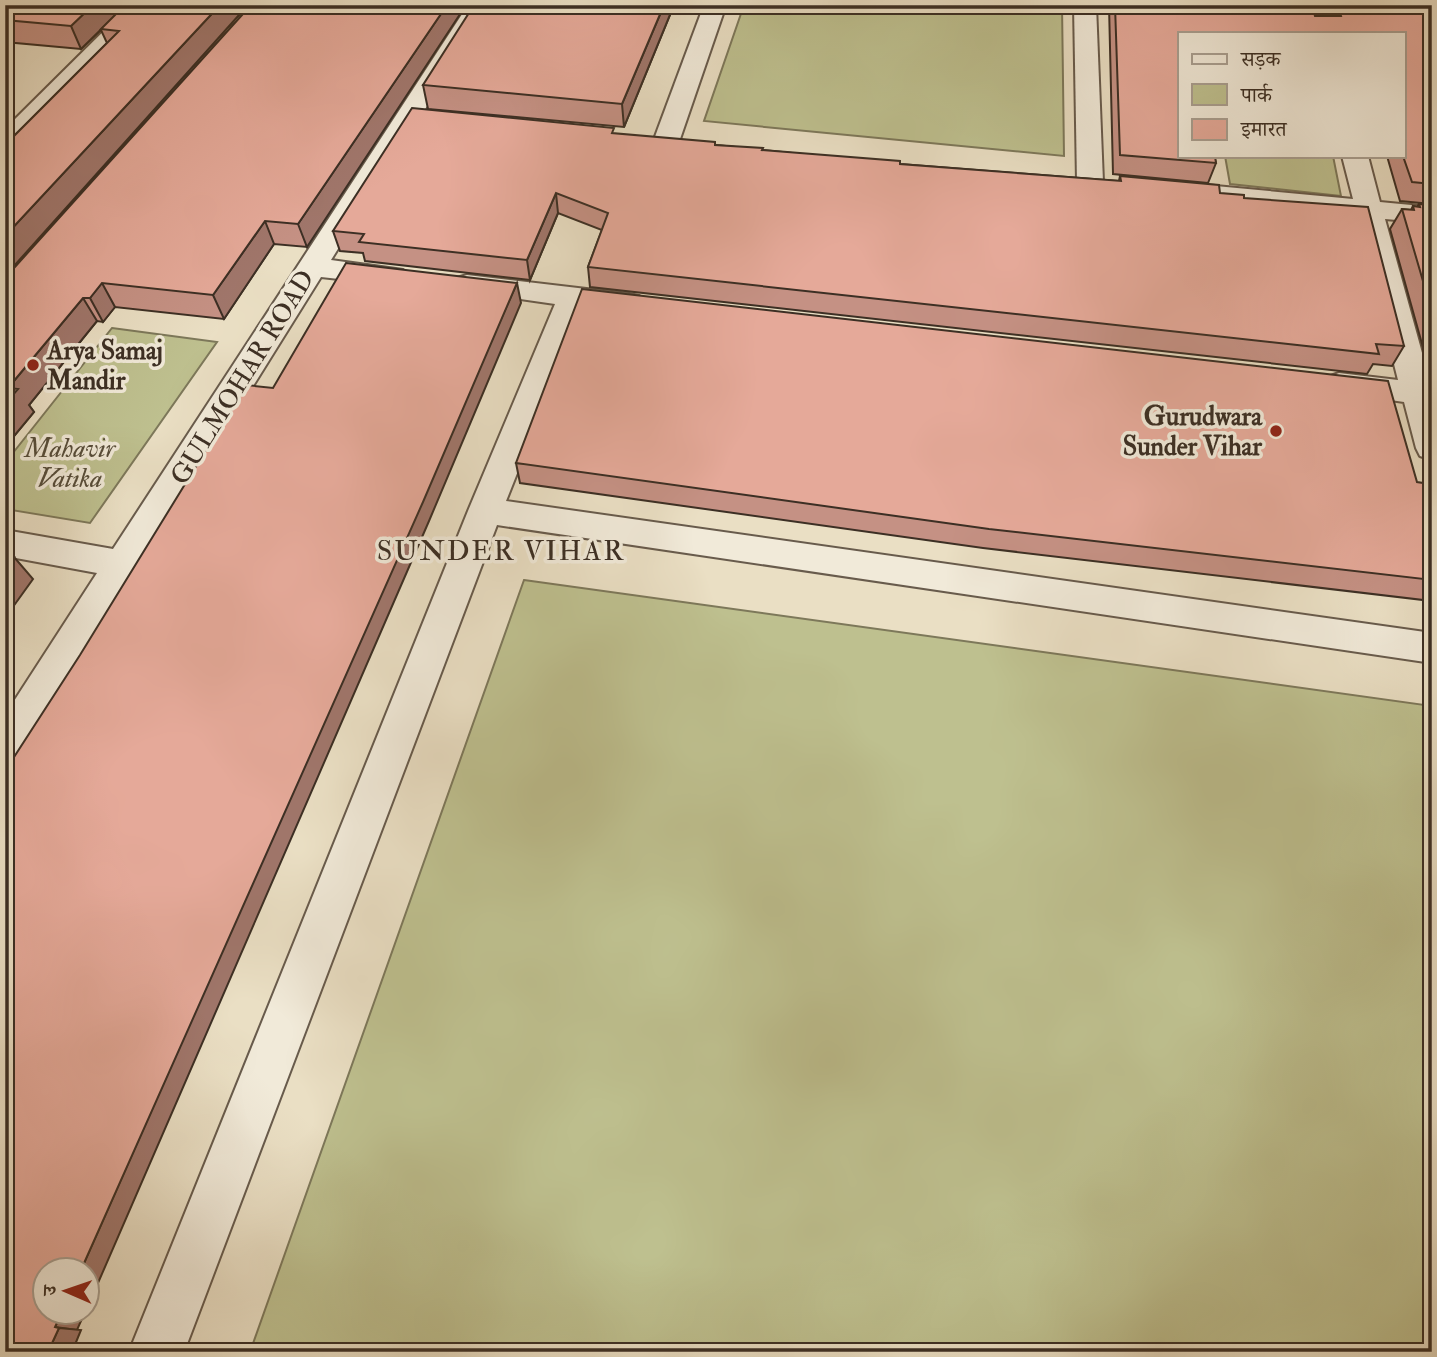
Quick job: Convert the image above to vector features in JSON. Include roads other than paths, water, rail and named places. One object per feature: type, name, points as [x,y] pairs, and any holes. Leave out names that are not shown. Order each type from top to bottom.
[{"type":"street","points":[[5,144],[143,5]]},
{"type":"street","name":"GULMOHAR ROAD","points":[[5,749],[312,267],[421,119],[479,5]]},
{"type":"street","points":[[666,142],[715,5]]},
{"type":"street","points":[[1084,5],[1090,182]]},
{"type":"street","points":[[639,139],[693,145]]},
{"type":"street","points":[[1357,158],[1432,448]]},
{"type":"street","points":[[1063,180],[1117,185]]},
{"type":"street","points":[[1171,190],[1432,215]]},
{"type":"street","points":[[312,267],[656,306]]},
{"type":"street","points":[[156,1352],[485,512],[573,296]]},
{"type":"street","points":[[1306,381],[1417,393]]},
{"type":"street","points":[[485,512],[1432,648]]},
{"type":"street","points":[[5,542],[123,564]]},
{"type":"place","name":"Arya Samaj Mandir","points":[[33,365]]},
{"type":"place","name":"Gurudwara Sunder Vihar","points":[[1276,431]]},
{"type":"district","name":"SUNDER VIHAR","points":[[501,550]]},
{"type":"park label","name":"Mahavir Vatika","points":[[70,463]]}]
